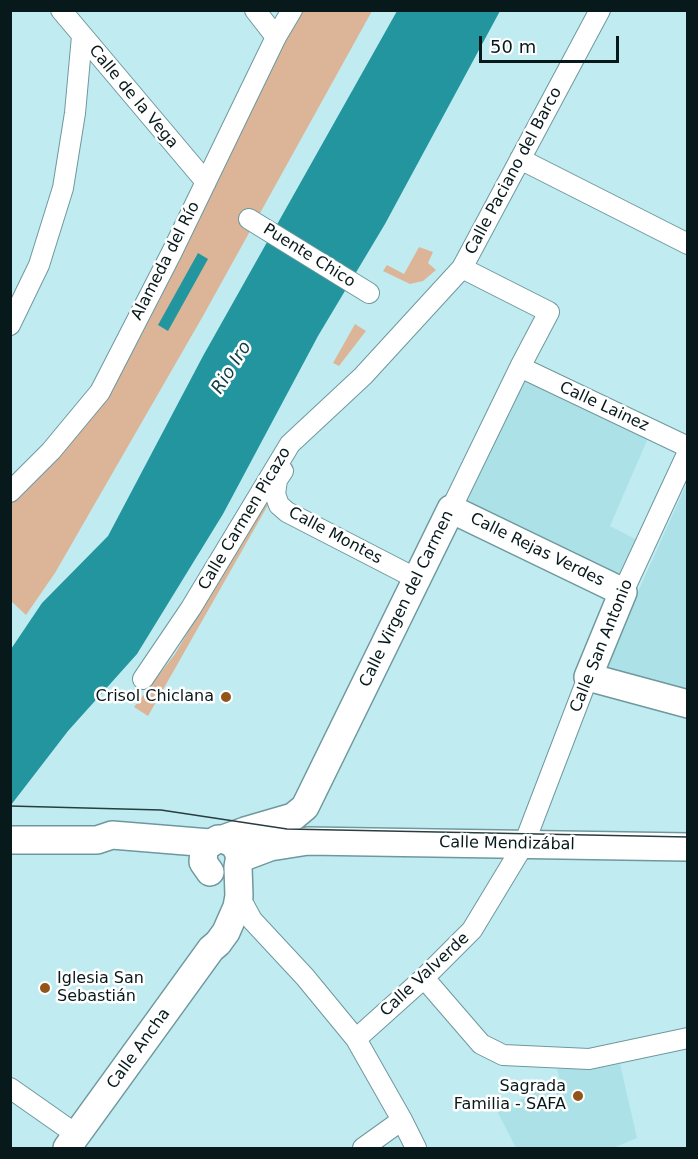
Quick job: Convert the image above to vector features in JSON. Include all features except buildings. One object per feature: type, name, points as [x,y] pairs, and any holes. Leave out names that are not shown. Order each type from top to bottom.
[{"type":"main road","name":"Calle Virgen del Carmen","points":[[217,841],[293,817],[305,807],[451,509]]},
{"type":"main road","name":"Calle Rejas Verdes","points":[[451,509],[622,592]]},
{"type":"main road","name":"Calle San Antonio","points":[[588,678],[622,592]]},
{"type":"main road","points":[[588,678],[687,704]]},
{"type":"main road","points":[[10,840],[91,840],[112,835],[217,841]]},
{"type":"main road","points":[[91,840],[111,847],[158,851],[226,869]]},
{"type":"main road","points":[[217,841],[204,850],[203,862],[226,869]]},
{"type":"main road","name":"Calle Mendizábal","points":[[226,869],[246,856],[270,847],[308,841],[687,847]]},
{"type":"main road","points":[[211,950],[211,940],[218,929],[223,912],[226,869]]},
{"type":"main road","name":"Calle Ancha","points":[[72,1142],[226,932],[237,907],[238,896],[226,869]]},
{"type":"street","name":"Calle de la Vega","points":[[61,10],[206,182]]},
{"type":"street","points":[[255,10],[276,37]]},
{"type":"street","name":"Alameda del Río","points":[[10,492],[51,451],[100,392],[276,37],[292,10]]},
{"type":"street","name":"Calle Paciano del Barco","points":[[462,268],[600,10]]},
{"type":"street","points":[[10,326],[39,265],[63,188],[75,113],[82,36]]},
{"type":"street","points":[[520,159],[687,244]]},
{"type":"street","name":"Puente Chico","points":[[249,219],[369,293]]},
{"type":"street","name":"Calle Virgen del Carmen","points":[[451,509],[549,312],[462,268]]},
{"type":"street","name":"Calle Carmen Picazo","points":[[143,678],[191,608],[290,444],[363,376],[462,268]]},
{"type":"street","name":"Calle Lainez","points":[[520,367],[687,447]]},
{"type":"street","name":"Calle Montes","points":[[318,418],[277,480],[275,494],[279,505],[308,524],[417,579]]},
{"type":"street","name":"Calle San Antonio","points":[[622,592],[687,452]]},
{"type":"street","name":"Calle San Antonio","points":[[524,843],[588,678]]},
{"type":"street","name":"Calle Valverde","points":[[356,1039],[424,978],[472,930],[524,843]]},
{"type":"street","points":[[238,896],[252,920],[305,977],[356,1039],[416,1149]]},
{"type":"street","points":[[424,978],[481,1044],[503,1055],[589,1059],[687,1038]]},
{"type":"street","points":[[10,1088],[72,1142]]},
{"type":"street","points":[[363,1149],[402,1120]]},
{"type":"shaded area","points":[[296,11],[372,11],[203,316],[55,573],[26,615],[11,603],[11,497],[100,392]]},
{"type":"shaded area","points":[[419,247],[433,252],[428,263],[436,270],[423,281],[410,284],[383,271],[387,265],[404,274]]},
{"type":"shaded area","points":[[355,324],[366,331],[339,366],[333,363]]},
{"type":"shaded area","points":[[525,377],[648,438],[610,526],[639,541],[618,584],[458,506]]},
{"type":"shaded area","points":[[687,483],[687,698],[601,674]]},
{"type":"shaded area","points":[[264,503],[268,505],[148,716],[134,707],[175,654]]},
{"type":"shaded area","name":"Sagrada Familia - SAFA","points":[[620,1064],[637,1138],[613,1148],[516,1148],[497,1111],[560,1080],[557,1069],[589,1069]]},
{"type":"water","name":"Rio Iro","points":[[397,11],[500,11],[385,224],[318,336],[223,514],[137,654],[68,731],[11,805],[11,649],[42,603],[108,536],[203,356]]},
{"type":"water","points":[[198,253],[208,259],[168,331],[158,325]]},
{"type":"tram line","points":[[10,806],[161,810],[287,829],[688,837]]},
{"type":"place","name":"Crisol Chiclana","points":[[226,697]]},
{"type":"place","name":"Iglesia San Sebastián","points":[[45,988]]},
{"type":"place","name":"Sagrada Familia - SAFA","points":[[578,1096]]}]
